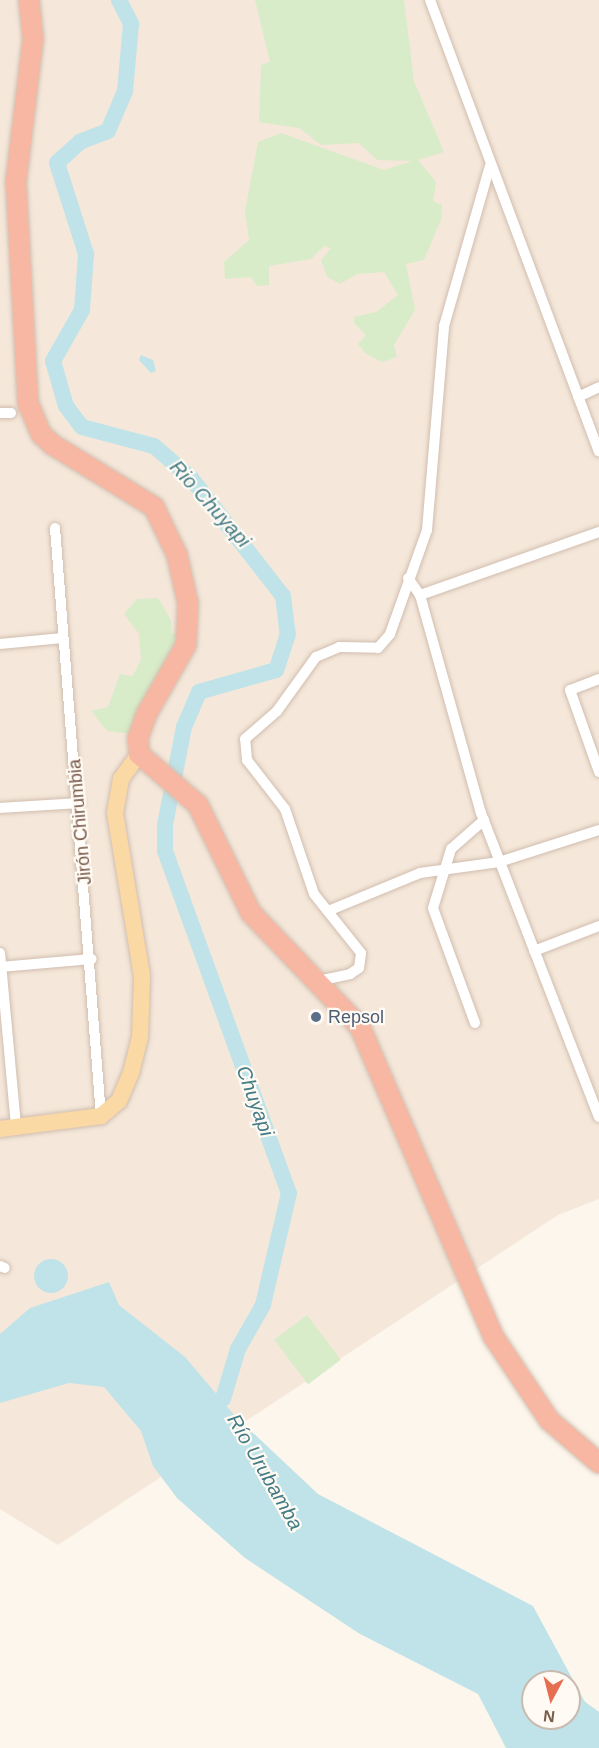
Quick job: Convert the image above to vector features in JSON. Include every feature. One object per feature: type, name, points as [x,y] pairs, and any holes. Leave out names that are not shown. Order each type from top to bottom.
[{"type":"highway","points":[[30,0],[33,39],[16,182],[28,403],[41,434],[53,445],[154,507],[177,555],[188,603],[186,645],[147,713],[138,738],[147,761],[188,794],[208,821],[252,913],[360,1028],[375,1056],[493,1336],[549,1420],[599,1463]]},
{"type":"main road","points":[[8,1128],[101,1116],[119,1101],[131,1073],[144,1001],[115,813],[121,779],[147,761]]},
{"type":"street","points":[[430,0],[490,166],[599,451]]},
{"type":"street","points":[[318,981],[350,974],[362,961],[314,894],[285,809],[247,760],[245,739],[277,711],[316,657],[339,647],[368,650],[385,642],[427,531],[444,326],[490,166]]},
{"type":"street","points":[[578,398],[599,387]]},
{"type":"street","name":"Jirón Chirumbia","points":[[55,528],[92,959],[101,1116]]},
{"type":"street","points":[[420,595],[599,532]]},
{"type":"street","points":[[408,578],[420,595],[484,820],[599,1117]]},
{"type":"street","points":[[0,645],[63,638]]},
{"type":"street","points":[[599,679],[570,690],[599,772]]},
{"type":"street","points":[[0,808],[79,803]]},
{"type":"street","points":[[475,1023],[432,908],[440,874],[451,849],[484,820]]},
{"type":"street","points":[[328,911],[420,873],[440,874],[499,861],[599,830]]},
{"type":"street","points":[[534,951],[599,926]]},
{"type":"street","points":[[0,952],[8,1128]]},
{"type":"street","points":[[1,967],[92,959]]},
{"type":"shaded area","points":[[0,0],[599,0],[599,1199],[558,1215],[58,1545],[0,1509]]},
{"type":"green space","points":[[255,0],[404,0],[414,81],[444,152],[418,160],[436,182],[433,201],[442,205],[441,220],[424,260],[406,264],[415,310],[394,345],[397,357],[382,362],[365,353],[358,344],[366,335],[354,323],[354,317],[376,312],[398,295],[384,272],[357,274],[340,284],[327,277],[321,260],[331,248],[324,246],[311,259],[269,266],[269,285],[257,286],[251,277],[225,279],[224,262],[249,240],[245,211],[258,142],[281,133],[384,170],[412,161],[377,160],[359,143],[321,145],[299,128],[259,122],[261,65],[270,62]]},
{"type":"green space","points":[[158,598],[171,620],[171,633],[186,635],[138,735],[107,731],[91,711],[108,707],[120,674],[133,676],[141,659],[139,634],[124,614],[137,599]]},
{"type":"green space","points":[[307,1315],[341,1360],[308,1384],[274,1340]]},
{"type":"water","points":[[141,355],[153,360],[156,371],[151,373],[139,360]]},
{"type":"water","points":[[51,1259],[63,1264],[68,1276],[63,1288],[51,1293],[39,1288],[34,1276],[39,1264]]},
{"type":"water","points":[[109,1282],[119,1305],[185,1357],[235,1416],[318,1494],[533,1606],[568,1670],[521,1670],[521,1730],[581,1730],[581,1695],[599,1728],[599,1748],[506,1748],[478,1694],[360,1634],[245,1558],[177,1498],[153,1466],[141,1431],[104,1387],[69,1383],[0,1403],[0,1334],[30,1308]]},
{"type":"waterway","name":"Rio Chuyapi","points":[[119,0],[131,24],[125,91],[108,131],[80,142],[57,163],[86,254],[82,310],[53,361],[66,406],[82,427],[154,446],[191,478],[283,596],[288,634],[276,670],[199,692],[184,727],[165,825],[165,851],[289,1193],[263,1305],[238,1349],[223,1399]]},
{"type":"waterway","name":"Río Urubamba","points":[[581,1709],[599,1722]]},
{"type":"place","name":"Repsol","points":[[316,1017]]},
{"type":"water label","name":"Chuyapi","points":[[255,1101]]}]
